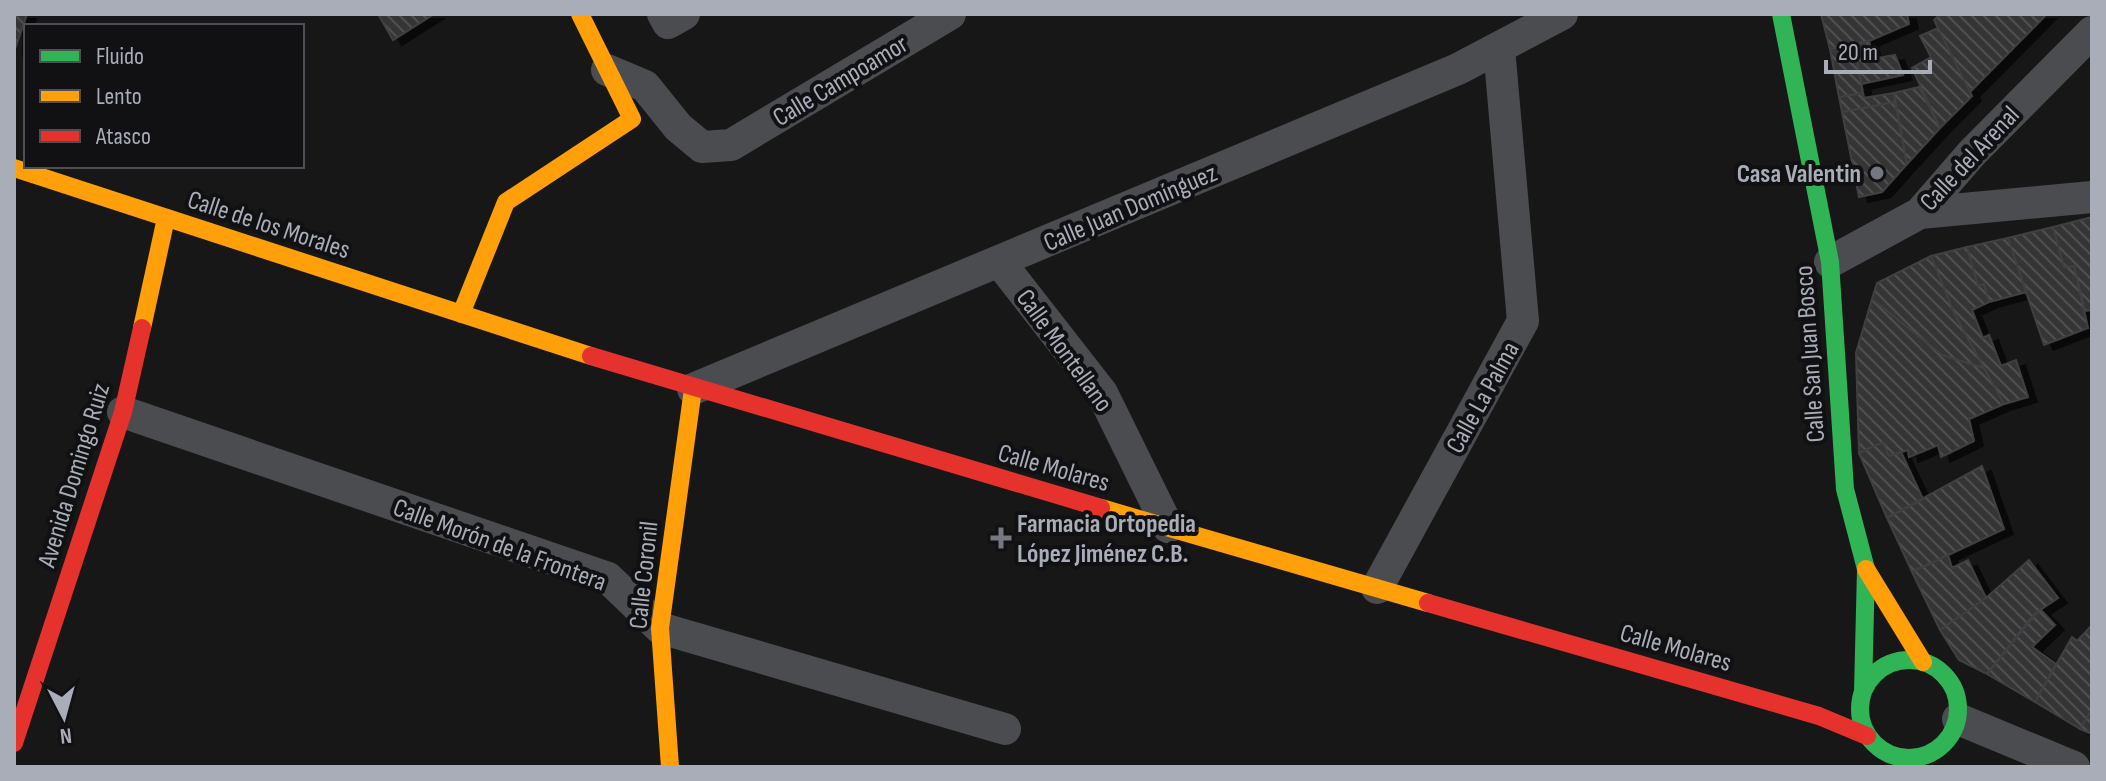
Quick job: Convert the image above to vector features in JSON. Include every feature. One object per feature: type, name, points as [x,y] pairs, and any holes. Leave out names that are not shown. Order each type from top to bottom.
[{"type":"street","points":[[461,314],[506,202],[632,119],[580,14]]},
{"type":"street","name":"Calle Campoamor","points":[[607,70],[645,86],[678,127],[702,147],[731,145],[950,14]]},
{"type":"street","name":"Calle San Juan Bosco","points":[[1781,14],[1830,262],[1845,489],[1866,569],[1861,699]]},
{"type":"street","name":"Calle Juan Domínguez","points":[[693,389],[1458,69],[1499,48],[1545,18]]},
{"type":"street","name":"Calle del Arenal","points":[[1830,262],[1920,213],[1972,153],[2092,32]]},
{"type":"street","name":"Calle La Palma","points":[[1377,588],[1523,321],[1499,48]]},
{"type":"street","name":"Calle de los Morales","points":[[14,168],[461,314]]},
{"type":"street","points":[[1920,213],[2092,197]]},
{"type":"street","name":"Avenida Domingo Ruiz","points":[[15,736],[123,412],[166,218]]},
{"type":"street","name":"Calle Montellano","points":[[999,261],[1102,393],[1168,527]]},
{"type":"street","name":"Calle Molares","points":[[461,314],[693,389],[1819,716],[1869,738]]},
{"type":"street","name":"Calle Coronil","points":[[670,767],[660,628],[693,389]]},
{"type":"street","name":"Calle Morón de la Frontera","points":[[123,412],[608,578],[660,628],[1005,729]]},
{"type":"street","points":[[1866,569],[1923,662],[1947,678],[1958,704],[1958,719],[1945,743],[1931,759],[1908,759],[1881,750],[1869,738]]},
{"type":"street","points":[[1880,767],[1869,738],[1861,699],[1881,669],[1894,662],[1923,662]]},
{"type":"street","name":"Calle Molares","points":[[1819,716],[1861,699]]},
{"type":"street","points":[[1958,719],[2074,767]]},
{"type":"building","points":[[14,14],[27,14],[14,52]]},
{"type":"building","points":[[378,14],[434,14],[393,40]]},
{"type":"building","points":[[1821,14],[1907,14],[1909,24],[1869,41],[1830,49]]},
{"type":"building","points":[[1940,14],[2047,14],[1970,92],[1934,20]]},
{"type":"building","points":[[1938,28],[1972,96],[1940,128],[1912,68],[1931,57],[1920,36]]},
{"type":"building","points":[[1869,41],[1873,59],[1895,55],[1903,75],[1861,84],[1854,45]]},
{"type":"building","points":[[1854,45],[1863,93],[1839,97],[1830,49]]},
{"type":"building","points":[[1919,87],[1940,128],[1907,164],[1894,93]]},
{"type":"building","points":[[1863,93],[1864,98],[1894,93],[1895,102],[1842,112],[1839,97]]},
{"type":"building","points":[[1895,102],[1907,164],[1882,192],[1859,197],[1842,112]]},
{"type":"building","points":[[2092,217],[2092,310],[2085,311],[2074,266],[2064,267],[2053,227]]},
{"type":"building","points":[[2053,227],[2064,267],[2074,266],[2088,328],[2044,345],[2008,238]]},
{"type":"building","points":[[2008,238],[2026,292],[1989,302],[1984,284],[1978,286],[1967,247]]},
{"type":"building","points":[[1967,247],[1978,286],[1984,284],[1989,302],[1972,310],[1983,338],[1989,335],[2001,366],[2016,360],[2028,397],[2004,404],[1955,315],[1931,256]]},
{"type":"building","points":[[1931,256],[1955,315],[1984,368],[1942,355],[1872,299],[1877,283]]},
{"type":"building","points":[[1872,299],[1942,355],[1984,368],[2004,404],[1969,419],[1974,441],[1941,457],[1938,445],[1909,457],[1908,450],[1889,456],[1883,442],[1859,453],[1856,353]]},
{"type":"building","points":[[1883,442],[1889,456],[1901,452],[1923,499],[1887,518],[1859,453]]},
{"type":"building","points":[[1982,466],[2004,529],[1912,572],[1887,518]]},
{"type":"building","points":[[1948,555],[1952,568],[1968,560],[1986,598],[1940,630],[1912,572]]},
{"type":"building","points":[[2029,560],[2058,598],[2034,614],[1987,674],[1959,660],[1940,630],[1986,598]]},
{"type":"building","points":[[2040,609],[2055,625],[2032,647],[2056,664],[2035,702],[1987,674]]},
{"type":"building","points":[[2092,625],[2092,709],[2080,729],[2035,702],[2072,637],[2077,641]]},
{"type":"building","points":[[2092,709],[2092,734],[2080,729]]},
{"type":"traffic: fast","points":[[1781,14],[1830,262],[1845,489],[1866,569],[1863,692]]},
{"type":"traffic: fast","points":[[1909,660],[1928,664],[1944,674],[1954,690],[1958,709],[1954,728],[1944,744],[1928,754],[1909,758],[1890,754],[1874,744],[1864,728],[1860,709],[1864,690],[1874,674],[1890,664],[1909,660]]},
{"type":"traffic: slow","points":[[461,314],[506,202],[632,119],[580,14]]},
{"type":"traffic: slow","points":[[14,168],[591,356]]},
{"type":"traffic: slow","points":[[142,328],[166,218]]},
{"type":"traffic: slow","points":[[670,767],[660,628],[693,389]]},
{"type":"traffic: slow","points":[[1101,508],[1428,603]]},
{"type":"traffic: slow","points":[[1866,569],[1923,662]]},
{"type":"traffic: jam","points":[[14,743],[123,412],[142,328]]},
{"type":"traffic: jam","points":[[591,356],[1101,508]]},
{"type":"traffic: jam","points":[[1428,603],[1819,716],[1867,736]]},
{"type":"place","name":"Casa Valentin","points":[[1877,173]]},
{"type":"place","name":"Farmacia Ortopedia López Jiménez C.B.","points":[[1001,538]]}]
